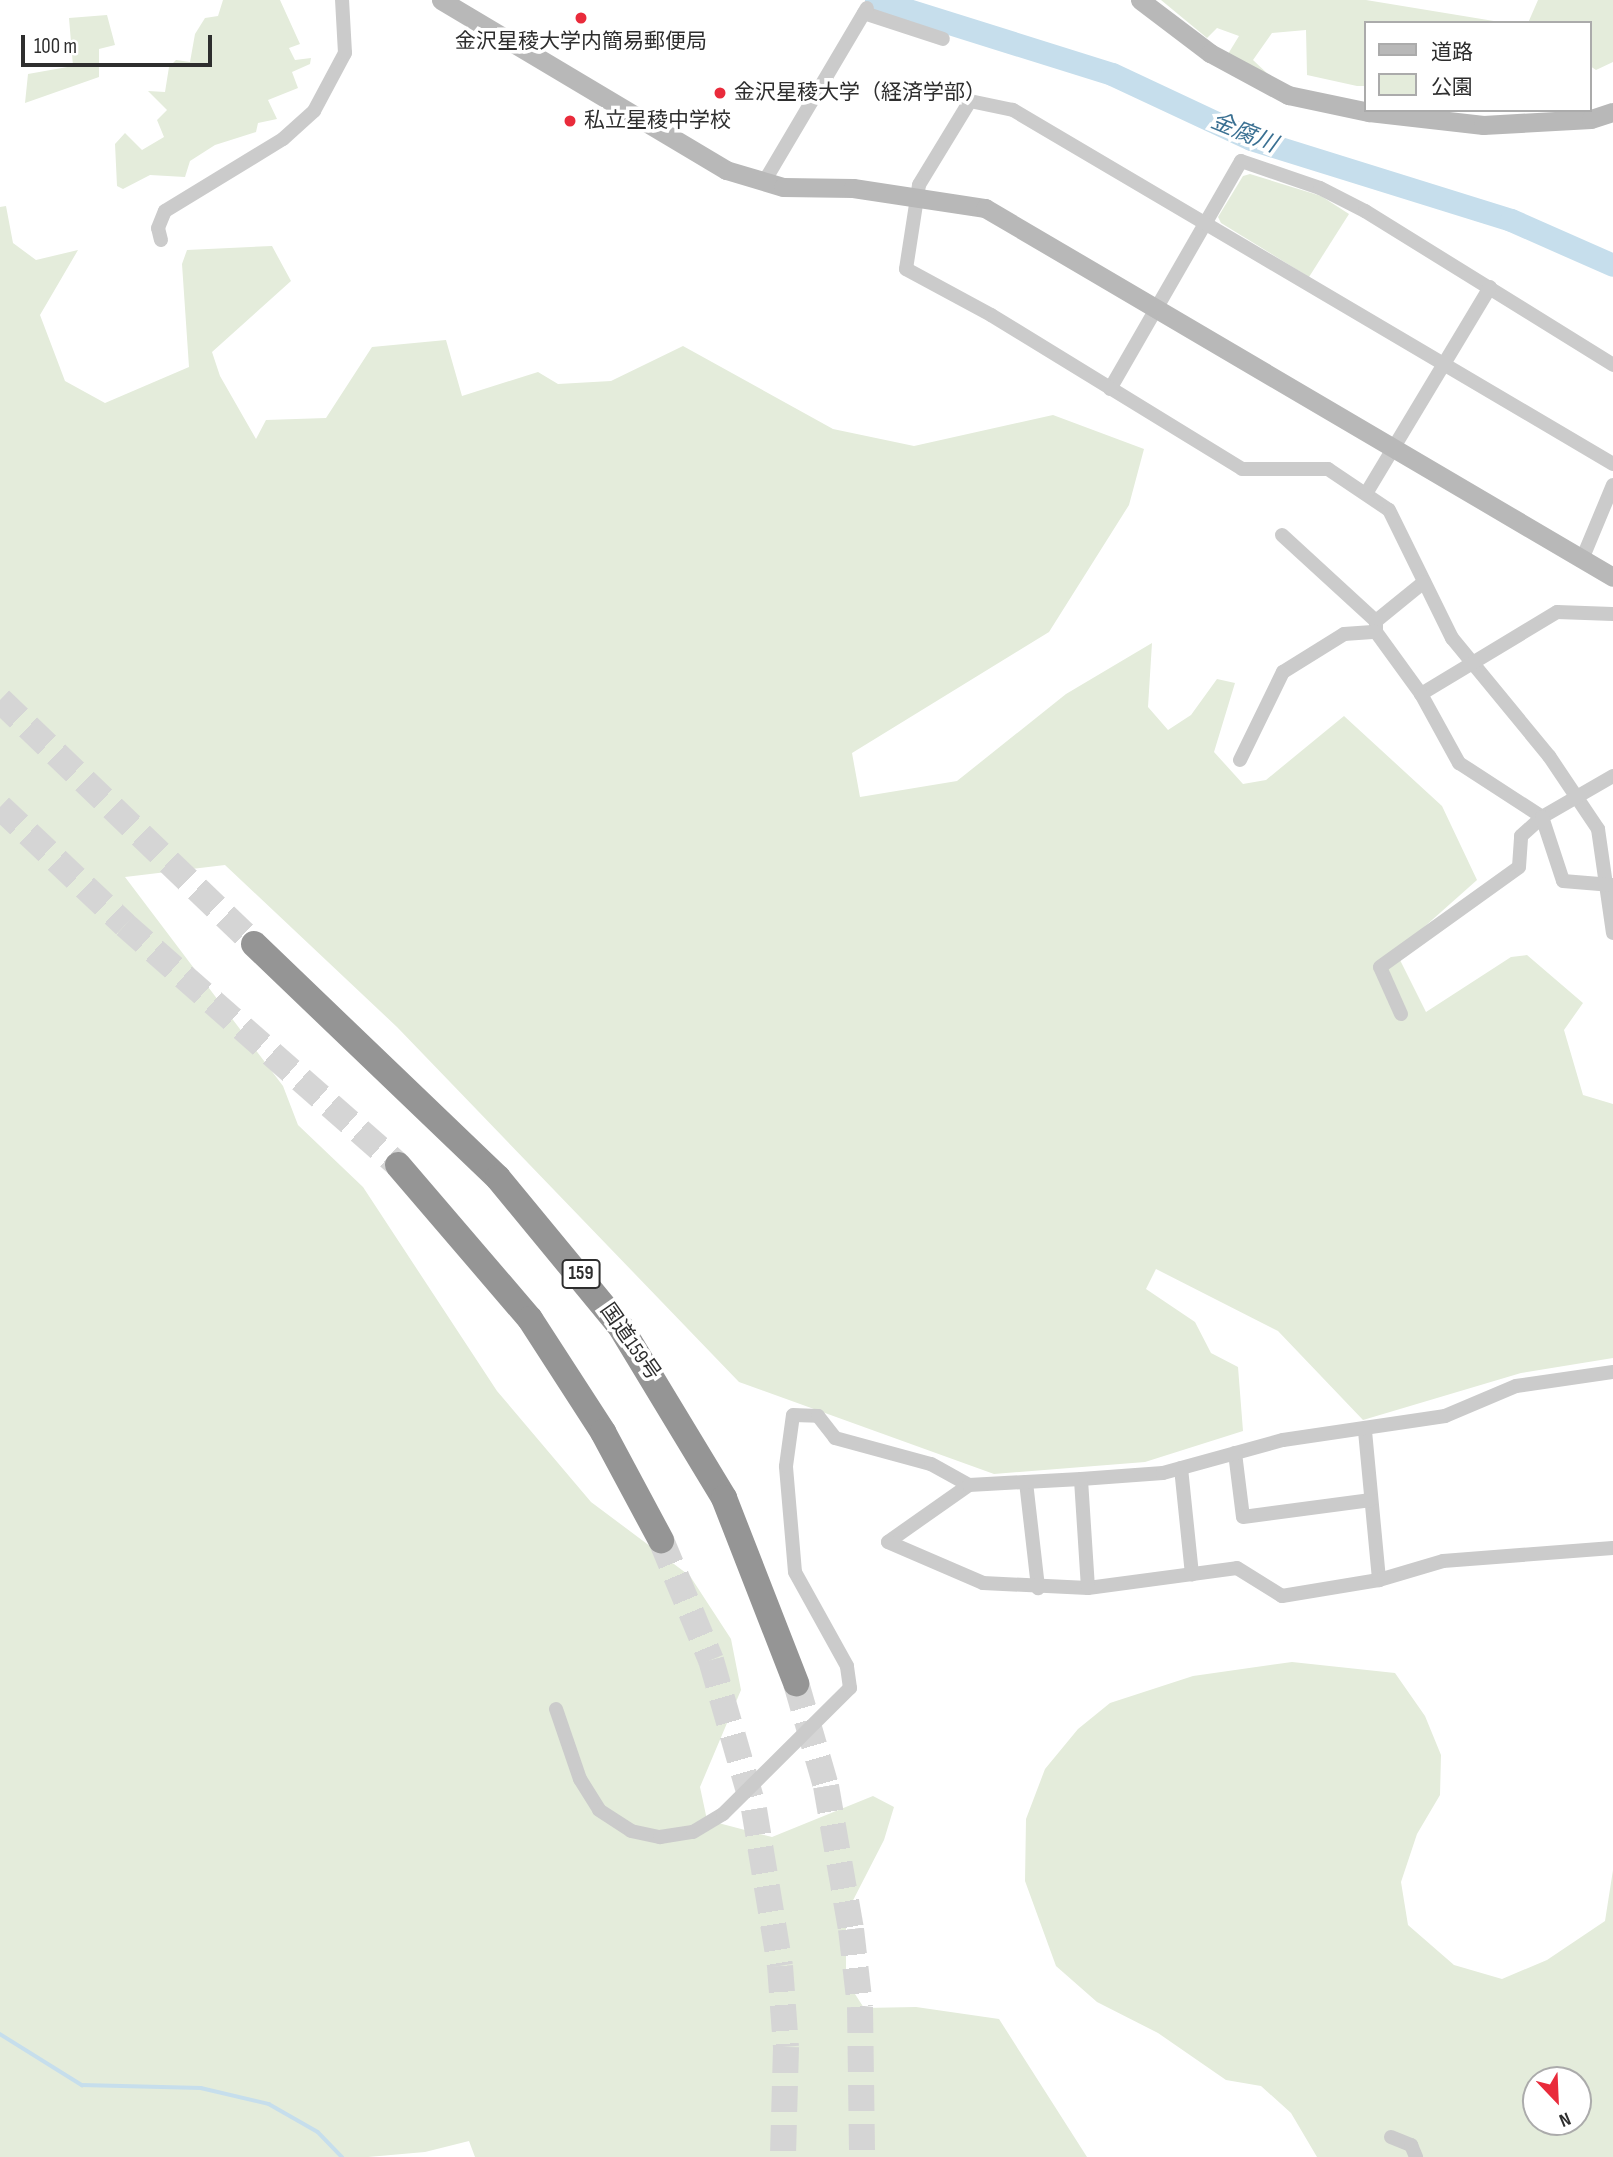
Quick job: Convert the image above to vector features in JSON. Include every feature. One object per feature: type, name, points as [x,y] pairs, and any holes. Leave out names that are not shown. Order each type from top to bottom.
[{"type":"highway","name":"国道159号","points":[[254,944],[498,1178],[620,1326],[724,1498],[796,1683]]},
{"type":"highway","points":[[398,1165],[530,1319],[603,1432],[661,1540]]},
{"type":"street","points":[[161,240],[158,228],[166,211],[283,139],[314,111],[345,53],[342,0]]},
{"type":"street","points":[[441,0],[678,145],[764,182],[917,196],[985,208],[1613,577]]},
{"type":"street","points":[[1140,0],[1210,53],[1288,95],[1364,111]]},
{"type":"street","points":[[764,182],[865,11],[943,39]]},
{"type":"street","points":[[1613,464],[1013,110],[970,101],[917,196],[906,269],[1242,469],[1328,469],[1367,492],[1389,510],[1452,638],[1577,796],[1598,829],[1609,886],[1613,933]]},
{"type":"street","points":[[1369,112],[1483,125],[1591,119],[1613,112]]},
{"type":"street","points":[[1110,389],[1241,161],[1320,188],[1490,287],[1613,365]]},
{"type":"street","points":[[1367,492],[1490,287]]},
{"type":"street","points":[[1583,557],[1613,485]]},
{"type":"street","points":[[1282,535],[1376,627],[1421,694],[1459,763],[1542,817],[1563,881],[1609,886]]},
{"type":"street","points":[[1240,760],[1283,672],[1344,634],[1376,627],[1424,582]]},
{"type":"street","points":[[1421,694],[1474,665],[1556,612],[1613,614]]},
{"type":"street","points":[[1401,1014],[1380,967],[1519,867],[1521,836],[1542,817],[1613,776]]},
{"type":"street","points":[[556,1709],[580,1779],[599,1810],[614,1822],[660,1837],[709,1824],[850,1688],[847,1666],[795,1572],[786,1466],[793,1415],[818,1416],[835,1438],[931,1464],[969,1485],[1082,1479],[1181,1468],[1283,1440],[1365,1431],[1445,1416],[1532,1382],[1613,1372]]},
{"type":"street","points":[[1365,1431],[1379,1580]]},
{"type":"street","points":[[1236,1453],[1242,1517],[1371,1500]]},
{"type":"street","points":[[1181,1468],[1192,1574]]},
{"type":"street","points":[[1082,1479],[1088,1588]]},
{"type":"street","points":[[1026,1482],[1038,1588]]},
{"type":"street","points":[[969,1485],[888,1542],[983,1583],[1038,1588],[1088,1588],[1237,1569],[1282,1596],[1379,1580],[1443,1561],[1613,1548]]},
{"type":"street","points":[[1391,2137],[1410,2145],[1416,2157]]},
{"type":"green space","points":[[223,0],[280,0],[300,44],[289,48],[295,60],[311,58],[310,64],[292,72],[298,88],[268,100],[277,119],[258,123],[256,132],[215,145],[190,161],[185,177],[150,175],[123,189],[117,186],[115,144],[125,133],[142,150],[164,137],[157,120],[167,110],[148,91],[165,92],[169,67],[176,60],[190,62],[195,34],[205,18],[218,16]]},
{"type":"green space","points":[[1161,0],[1366,0],[1494,21],[1364,21],[1364,86],[1307,75],[1306,30],[1272,33],[1253,60],[1270,76],[1228,54],[1239,36],[1217,28],[1207,38]]},
{"type":"green space","points":[[1538,0],[1613,0],[1613,62],[1596,70],[1592,67],[1592,21],[1529,21]]},
{"type":"green space","points":[[107,15],[115,45],[99,49],[99,77],[25,103],[28,74],[73,66],[69,18]]},
{"type":"green space","points":[[1250,174],[1321,196],[1349,214],[1309,277],[1221,223],[1218,217],[1243,176]]},
{"type":"green space","points":[[6,206],[13,243],[36,260],[78,250],[40,315],[65,381],[105,403],[189,367],[182,264],[187,250],[272,246],[291,281],[212,352],[220,376],[256,439],[266,420],[326,418],[372,347],[446,340],[462,396],[538,372],[558,384],[611,381],[683,346],[833,429],[914,446],[1053,415],[1144,449],[1129,505],[1049,632],[852,753],[860,797],[957,781],[1066,694],[1152,643],[1148,707],[1168,730],[1191,715],[1217,679],[1235,683],[1214,752],[1243,784],[1266,780],[1344,716],[1442,806],[1477,880],[1396,952],[1426,1012],[1511,957],[1527,955],[1583,1003],[1564,1030],[1583,1095],[1613,1104],[1613,1358],[1521,1373],[1363,1420],[1278,1331],[1156,1269],[1146,1289],[1195,1322],[1211,1353],[1238,1367],[1243,1431],[1145,1462],[994,1474],[739,1382],[397,1027],[225,865],[125,877],[283,1086],[298,1125],[363,1187],[497,1391],[591,1502],[690,1576],[731,1639],[741,1690],[700,1787],[707,1820],[772,1837],[873,1796],[894,1807],[884,1840],[846,1914],[846,1980],[864,2008],[916,2007],[999,2019],[1087,2157],[475,2157],[469,2141],[425,2152],[368,2157],[0,2157],[0,207]]},
{"type":"green space","points":[[1292,1662],[1395,1673],[1425,1716],[1441,1755],[1440,1795],[1417,1834],[1401,1882],[1408,1925],[1454,1965],[1502,1979],[1547,1960],[1605,1921],[1613,1870],[1613,2157],[1317,2157],[1291,2113],[1261,2086],[1226,2080],[1158,2033],[1097,2002],[1056,1966],[1025,1881],[1026,1819],[1045,1769],[1078,1729],[1110,1703],[1193,1676]]},
{"type":"waterway","name":"金腐川","points":[[876,0],[1112,74],[1251,139],[1511,220],[1613,265]]},
{"type":"waterway","points":[[0,2034],[82,2085],[201,2088],[269,2104],[318,2132],[342,2157]]},
{"type":"tunnel","points":[[0,700],[254,944]]},
{"type":"tunnel","points":[[0,807],[125,925],[398,1165]]},
{"type":"tunnel","points":[[661,1540],[711,1660],[754,1809],[780,1966],[786,2047],[783,2157]]},
{"type":"tunnel","points":[[796,1683],[826,1786],[851,1929],[860,2007],[862,2157]]},
{"type":"place","name":"金沢星稜大学内簡易郵便局","points":[[581,18]]},
{"type":"place","name":"金沢星稜大学（経済学部）","points":[[720,93]]},
{"type":"place","name":"私立星稜中学校","points":[[570,121]]}]
